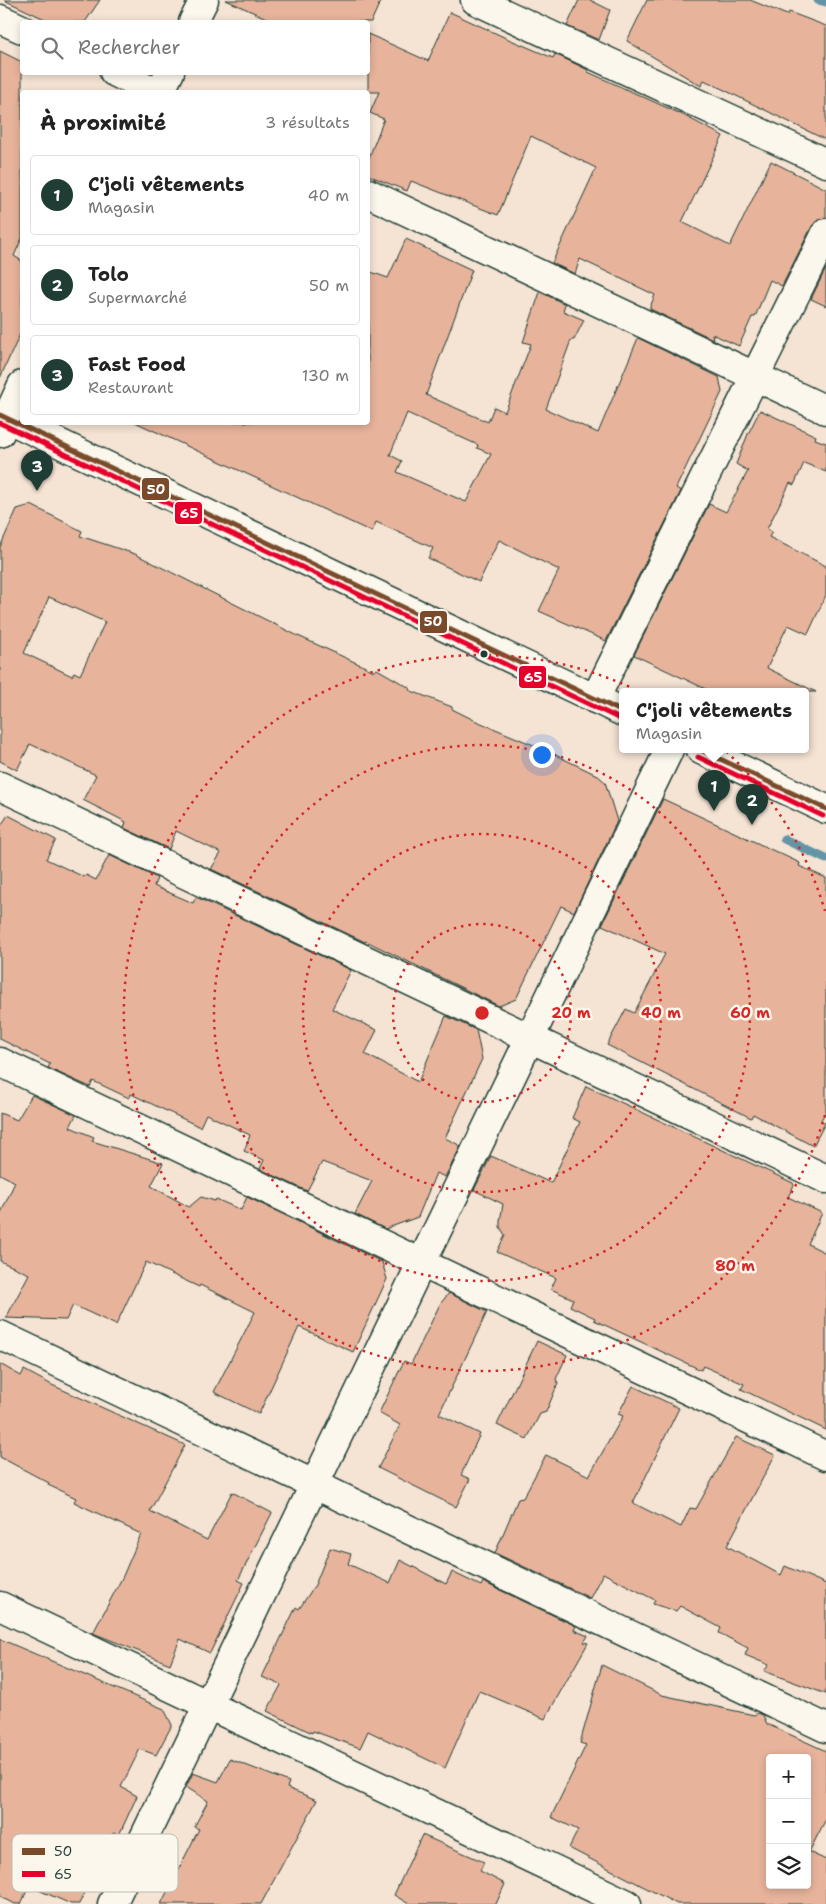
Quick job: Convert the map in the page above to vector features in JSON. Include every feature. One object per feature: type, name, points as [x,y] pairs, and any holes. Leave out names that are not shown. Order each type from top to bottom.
[{"type":"street","points":[[194,20],[204,0]]},
{"type":"street","points":[[475,0],[826,162]]},
{"type":"street","points":[[0,19],[20,28]]},
{"type":"street","points":[[120,75],[152,90]]},
{"type":"street","points":[[161,90],[168,75]]},
{"type":"street","points":[[370,194],[826,410]]},
{"type":"street","points":[[595,699],[826,233]]},
{"type":"street","points":[[20,389],[2,422],[619,710]]},
{"type":"street","points":[[146,1834],[668,753]]},
{"type":"street","points":[[707,753],[826,810]]},
{"type":"street","points":[[0,786],[826,1179]]},
{"type":"street","points":[[0,1062],[826,1456]]},
{"type":"street","points":[[0,1335],[826,1728]]},
{"type":"street","points":[[0,1606],[627,1904]]},
{"type":"street","points":[[112,1904],[118,1892]]},
{"type":"building","points":[[4,0],[100,0],[86,20],[47,20]]},
{"type":"building","points":[[226,0],[381,0],[371,22],[370,20],[271,20]]},
{"type":"building","points":[[579,0],[590,0],[610,10],[599,40],[567,26]]},
{"type":"building","points":[[647,0],[750,0],[787,15],[789,12],[826,26],[826,140],[704,80],[701,86],[627,41]]},
{"type":"building","points":[[450,12],[553,58],[555,54],[588,70],[588,72],[683,115],[723,136],[682,222],[730,246],[771,161],[826,189],[826,218],[818,220],[812,226],[782,286],[770,280],[755,317],[752,317],[739,346],[712,334],[713,339],[650,309],[655,295],[580,259],[575,274],[552,263],[596,168],[531,136],[498,215],[411,181],[407,191],[370,176],[370,155],[384,119],[370,113],[379,92],[370,92],[368,90],[370,35],[428,61]]},
{"type":"building","points":[[0,51],[20,61],[22,90],[20,90],[20,242],[14,256],[20,260],[20,334],[0,378]]},
{"type":"building","points":[[406,239],[472,270],[426,395],[488,422],[494,407],[505,412],[531,344],[523,342],[540,292],[565,304],[563,311],[584,320],[574,340],[571,340],[546,409],[598,433],[638,338],[719,377],[722,392],[676,488],[681,491],[606,641],[539,611],[559,570],[499,540],[479,582],[428,558],[433,548],[376,522],[372,532],[141,425],[370,425],[370,272],[388,278]],"holes":[[[407,413],[478,445],[477,448],[491,454],[466,502],[397,472],[402,461],[390,455]]]},
{"type":"building","points":[[826,268],[826,306],[811,299]]},
{"type":"building","points":[[760,410],[816,436],[815,439],[826,443],[826,472],[804,463],[794,485],[790,483],[767,529],[772,532],[769,537],[826,566],[826,595],[808,634],[788,625],[767,668],[808,688],[704,688],[634,655],[709,504],[726,512],[748,471],[736,464]]},
{"type":"building","points":[[31,505],[82,531],[80,536],[135,554],[296,635],[374,671],[377,669],[410,688],[409,690],[452,707],[452,709],[474,720],[543,749],[597,775],[605,782],[617,821],[574,912],[561,906],[516,999],[499,1006],[366,941],[211,869],[221,853],[176,831],[169,849],[124,828],[126,822],[83,800],[96,775],[30,744],[17,770],[0,761],[0,547],[17,509]],"holes":[[[49,597],[105,622],[80,675],[74,672],[72,676],[24,653]]]},
{"type":"building","points":[[663,799],[800,863],[799,866],[826,878],[826,1111],[821,1120],[825,1123],[813,1146],[753,1114],[751,1118],[607,1045],[626,1009],[634,1013],[665,954],[602,925]]},
{"type":"building","points":[[8,815],[56,840],[46,859],[84,877],[86,875],[96,880],[109,855],[157,878],[154,886],[193,903],[196,897],[351,970],[332,1009],[377,1030],[365,1054],[418,1082],[446,1016],[476,1030],[482,1059],[445,1138],[461,1146],[445,1177],[436,1173],[418,1217],[385,1229],[355,1214],[372,1181],[322,1162],[307,1191],[260,1169],[264,1160],[244,1151],[250,1135],[206,1114],[200,1127],[131,1094],[129,1098],[93,1081],[90,1087],[48,1068],[50,1064],[0,1039],[0,827]]},
{"type":"building","points":[[586,1086],[793,1183],[794,1185],[788,1197],[822,1213],[808,1244],[826,1253],[826,1430],[741,1389],[744,1384],[703,1366],[701,1370],[594,1320],[595,1318],[570,1306],[573,1299],[551,1289],[556,1278],[497,1252],[505,1235],[500,1227],[503,1204],[474,1190],[491,1156],[551,1183],[580,1122],[572,1118]]},
{"type":"building","points":[[32,1095],[76,1115],[70,1127],[94,1137],[92,1141],[163,1163],[151,1186],[189,1207],[201,1197],[215,1201],[216,1199],[241,1210],[247,1197],[382,1262],[387,1279],[353,1352],[299,1327],[259,1414],[214,1392],[255,1312],[200,1285],[199,1287],[146,1262],[116,1325],[73,1305],[66,1320],[6,1318],[29,1274],[0,1261],[0,1215],[15,1182],[0,1174],[0,1113],[17,1120]]},
{"type":"building","points":[[449,1293],[487,1312],[439,1414],[480,1434],[461,1475],[470,1479],[456,1507],[378,1468],[400,1425],[379,1413],[404,1361],[411,1364],[440,1304]]},
{"type":"building","points":[[537,1341],[567,1355],[556,1379],[558,1383],[546,1412],[540,1414],[527,1439],[497,1425]]},
{"type":"building","points":[[0,1364],[21,1376],[24,1370],[52,1385],[185,1445],[150,1511],[207,1540],[232,1492],[272,1513],[238,1580],[244,1583],[210,1653],[180,1639],[170,1664],[93,1633],[123,1576],[141,1534],[74,1502],[76,1498],[48,1485],[49,1483],[0,1457]]},
{"type":"building","points":[[633,1386],[679,1408],[633,1503],[681,1527],[690,1508],[696,1509],[736,1437],[775,1455],[727,1546],[781,1575],[785,1566],[826,1584],[826,1694],[764,1671],[769,1665],[745,1655],[748,1648],[719,1633],[721,1628],[680,1606],[676,1611],[653,1604],[655,1600],[603,1573],[590,1598],[495,1553],[518,1499],[523,1498],[546,1455],[589,1476],[623,1416],[618,1414]]},
{"type":"building","points":[[330,1548],[351,1554],[348,1564],[390,1583],[400,1560],[446,1584],[452,1572],[481,1586],[483,1582],[576,1626],[574,1630],[588,1636],[584,1642],[588,1643],[545,1719],[479,1691],[445,1768],[368,1731],[360,1748],[313,1731],[312,1733],[267,1711],[281,1685],[262,1677],[296,1607],[299,1609],[315,1585]]},
{"type":"building","points":[[0,1639],[164,1709],[172,1725],[156,1755],[140,1749],[121,1787],[137,1796],[119,1834],[12,1834],[12,1892],[26,1892],[21,1904],[15,1904],[0,1896]]},
{"type":"building","points":[[602,1665],[662,1695],[754,1715],[758,1713],[763,1715],[767,1724],[826,1751],[826,1819],[811,1848],[811,1754],[766,1754],[766,1889],[811,1889],[811,1853],[826,1860],[826,1904],[677,1904],[569,1848],[578,1830],[551,1817],[586,1745],[580,1743]]},
{"type":"building","points":[[230,1759],[289,1782],[287,1788],[317,1800],[261,1904],[161,1904],[167,1892],[178,1892],[178,1870],[199,1829],[194,1827],[208,1801],[186,1787],[193,1773],[218,1782]]},
{"type":"building","points":[[422,1835],[484,1862],[480,1871],[505,1884],[496,1904],[409,1904],[394,1895]]},
{"type":"building","points":[[43,1892],[85,1892],[79,1904],[71,1904]]},
{"type":"waterway","points":[[818,0],[826,2]]},
{"type":"waterway","points":[[784,839],[826,859]]},
{"type":"transit line","name":"50","points":[[0,415],[20,425]]},
{"type":"transit line","name":"65","points":[[0,423],[619,719]]},
{"type":"transit line","name":"50","points":[[21,425],[619,710]]},
{"type":"transit line","name":"50","points":[[707,753],[826,809]]},
{"type":"transit line","name":"65","points":[[698,757],[823,816]]},
{"type":"place","name":"Fast Food","points":[[37,491]]},
{"type":"place","name":"C'joli vêtements","points":[[714,811]]},
{"type":"place","name":"Tolo","points":[[752,825]]}]
